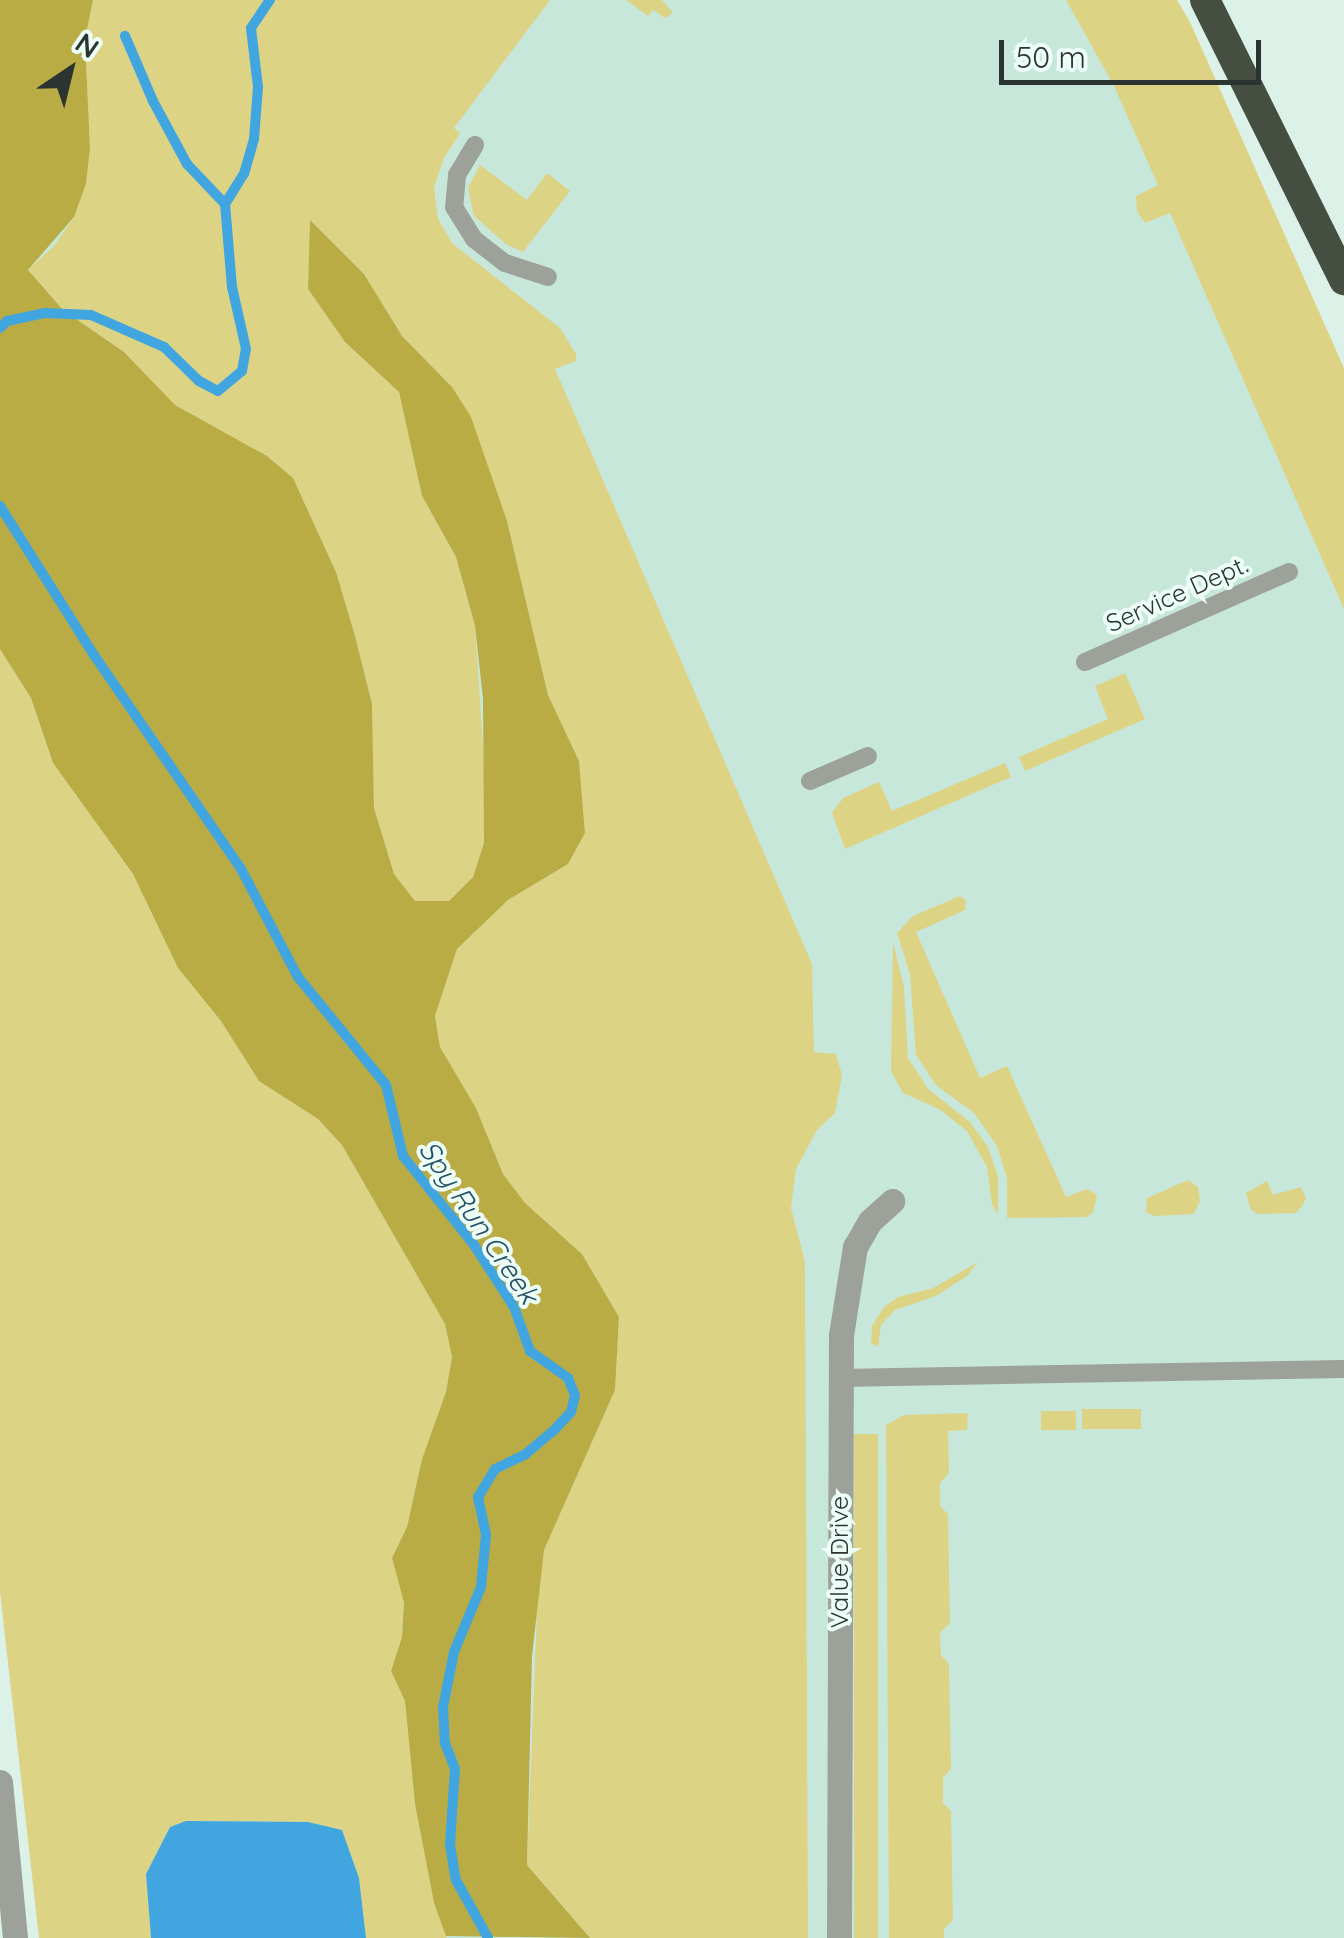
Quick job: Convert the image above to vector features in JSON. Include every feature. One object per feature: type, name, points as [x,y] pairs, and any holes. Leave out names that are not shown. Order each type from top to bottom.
[{"type":"highway","points":[[1205,0],[1344,280]]},
{"type":"street","name":"Value Drive","points":[[839,1938],[841,1335],[856,1247],[870,1221],[892,1201]]},
{"type":"street","points":[[0,1782],[15,1938]]},
{"type":"lane","points":[[476,145],[457,175],[454,207],[474,239],[505,263],[548,277]]},
{"type":"lane","name":"Service Dept.","points":[[1084,662],[1289,572]]},
{"type":"lane","points":[[810,781],[868,756]]},
{"type":"lane","points":[[841,1378],[1344,1370]]},
{"type":"shaded area","points":[[0,0],[1130,0],[1344,460],[1344,1938],[54,1938],[0,1402]]},
{"type":"shaded area","points":[[0,0],[93,0],[85,39],[90,148],[86,184],[74,217],[28,270],[63,310],[124,352],[175,405],[267,456],[293,478],[336,572],[355,636],[372,704],[374,808],[394,874],[415,901],[449,901],[473,877],[484,843],[483,699],[475,626],[456,557],[422,496],[399,392],[345,342],[308,289],[310,220],[364,274],[402,336],[452,387],[471,417],[507,521],[548,695],[579,761],[585,833],[568,864],[508,900],[457,949],[435,1016],[440,1047],[476,1108],[503,1174],[525,1203],[582,1254],[619,1317],[615,1390],[544,1550],[532,1656],[527,1865],[590,1938],[446,1936],[434,1903],[415,1804],[405,1701],[391,1671],[402,1637],[404,1603],[392,1558],[407,1527],[422,1459],[446,1392],[452,1357],[445,1324],[342,1145],[318,1119],[259,1081],[221,1021],[178,968],[133,874],[53,763],[31,698],[0,649]]},
{"type":"shaded area","points":[[93,0],[550,0],[454,128],[460,133],[444,158],[434,188],[438,219],[453,244],[560,328],[576,354],[576,361],[555,369],[812,964],[814,1052],[836,1054],[842,1075],[835,1113],[817,1130],[796,1169],[791,1208],[805,1262],[808,1938],[590,1938],[527,1865],[538,1586],[544,1550],[615,1390],[619,1317],[582,1254],[525,1203],[503,1174],[476,1108],[440,1047],[435,1016],[457,949],[508,900],[568,864],[585,833],[579,761],[548,695],[507,521],[452,387],[402,336],[364,274],[311,221],[308,289],[345,342],[399,392],[422,496],[456,557],[475,626],[487,807],[484,843],[473,877],[449,901],[415,901],[394,874],[374,808],[372,704],[355,636],[336,572],[293,478],[267,456],[175,406],[124,352],[63,310],[28,270],[54,246],[74,217],[86,184],[90,148],[85,39]]},
{"type":"shaded area","points":[[626,0],[662,0],[673,13],[665,18],[653,10],[648,16]]},
{"type":"shaded area","points":[[1066,0],[1177,0],[1190,22],[1344,368],[1344,609],[1170,213],[1145,223],[1137,211],[1136,196],[1158,185],[1114,86]]},
{"type":"shaded area","points":[[480,165],[527,200],[547,173],[570,191],[523,252],[506,244],[474,216],[468,188]]},
{"type":"shaded area","points":[[0,649],[31,698],[53,763],[133,874],[178,968],[221,1021],[259,1081],[318,1119],[342,1145],[445,1324],[452,1357],[446,1392],[422,1459],[407,1527],[392,1558],[404,1603],[402,1637],[391,1671],[405,1701],[415,1804],[434,1903],[447,1938],[366,1938],[359,1878],[342,1830],[308,1822],[187,1821],[170,1827],[146,1874],[151,1938],[39,1938],[0,1592]]},
{"type":"shaded area","points":[[1125,673],[1145,719],[1025,771],[1019,757],[1108,719],[1095,686]]},
{"type":"shaded area","points":[[1005,763],[1011,777],[845,849],[832,813],[843,798],[879,782],[892,811]]},
{"type":"shaded area","points":[[960,896],[966,901],[965,910],[916,932],[980,1078],[1007,1066],[1066,1197],[1087,1189],[1097,1195],[1093,1212],[1087,1217],[1007,1218],[1007,1178],[997,1146],[974,1113],[936,1085],[916,1055],[910,974],[897,933],[913,916]]},
{"type":"shaded area","points":[[893,942],[904,987],[908,1058],[928,1089],[970,1122],[988,1147],[998,1176],[998,1214],[992,1205],[987,1167],[967,1131],[939,1109],[903,1093],[891,1071]]},
{"type":"shaded area","points":[[1188,1180],[1198,1187],[1200,1201],[1194,1214],[1154,1216],[1146,1212],[1147,1198]]},
{"type":"shaded area","points":[[1267,1181],[1273,1195],[1301,1187],[1306,1198],[1296,1213],[1258,1214],[1251,1210],[1246,1193]]},
{"type":"shaded area","points":[[978,1262],[967,1276],[936,1296],[895,1310],[881,1325],[878,1347],[871,1343],[872,1326],[884,1307],[898,1297],[933,1288]]},
{"type":"shaded area","points":[[1082,1409],[1141,1409],[1141,1429],[1082,1429]]},
{"type":"shaded area","points":[[1041,1411],[1076,1411],[1076,1430],[1041,1430]]},
{"type":"shaded area","points":[[968,1413],[967,1430],[948,1431],[949,1473],[940,1483],[940,1506],[948,1514],[950,1623],[940,1633],[941,1655],[949,1664],[951,1769],[943,1778],[943,1803],[951,1811],[953,1920],[944,1929],[944,1938],[889,1938],[886,1425],[904,1415]]},
{"type":"shaded area","points":[[854,1434],[878,1434],[878,1938],[854,1938]]},
{"type":"water","points":[[186,1821],[308,1822],[342,1830],[359,1878],[366,1938],[151,1938],[146,1874],[170,1827]]},
{"type":"waterway","name":"Spy Run Creek","points":[[225,204],[244,174],[254,139],[258,87],[251,28],[270,0]]},
{"type":"waterway","name":"Spy Run Creek","points":[[0,328],[7,321],[45,313],[91,315],[164,347],[199,381],[218,391],[242,371],[246,349],[232,287],[225,204],[187,164],[153,101],[125,36]]},
{"type":"waterway","name":"Spy Run Creek","points":[[0,506],[94,655],[241,869],[298,977],[386,1085],[403,1156],[474,1245],[514,1307],[530,1351],[568,1378],[575,1395],[571,1412],[553,1431],[526,1454],[495,1469],[478,1497],[486,1535],[481,1587],[454,1652],[443,1707],[445,1743],[455,1769],[450,1844],[456,1880],[488,1938]]}]
